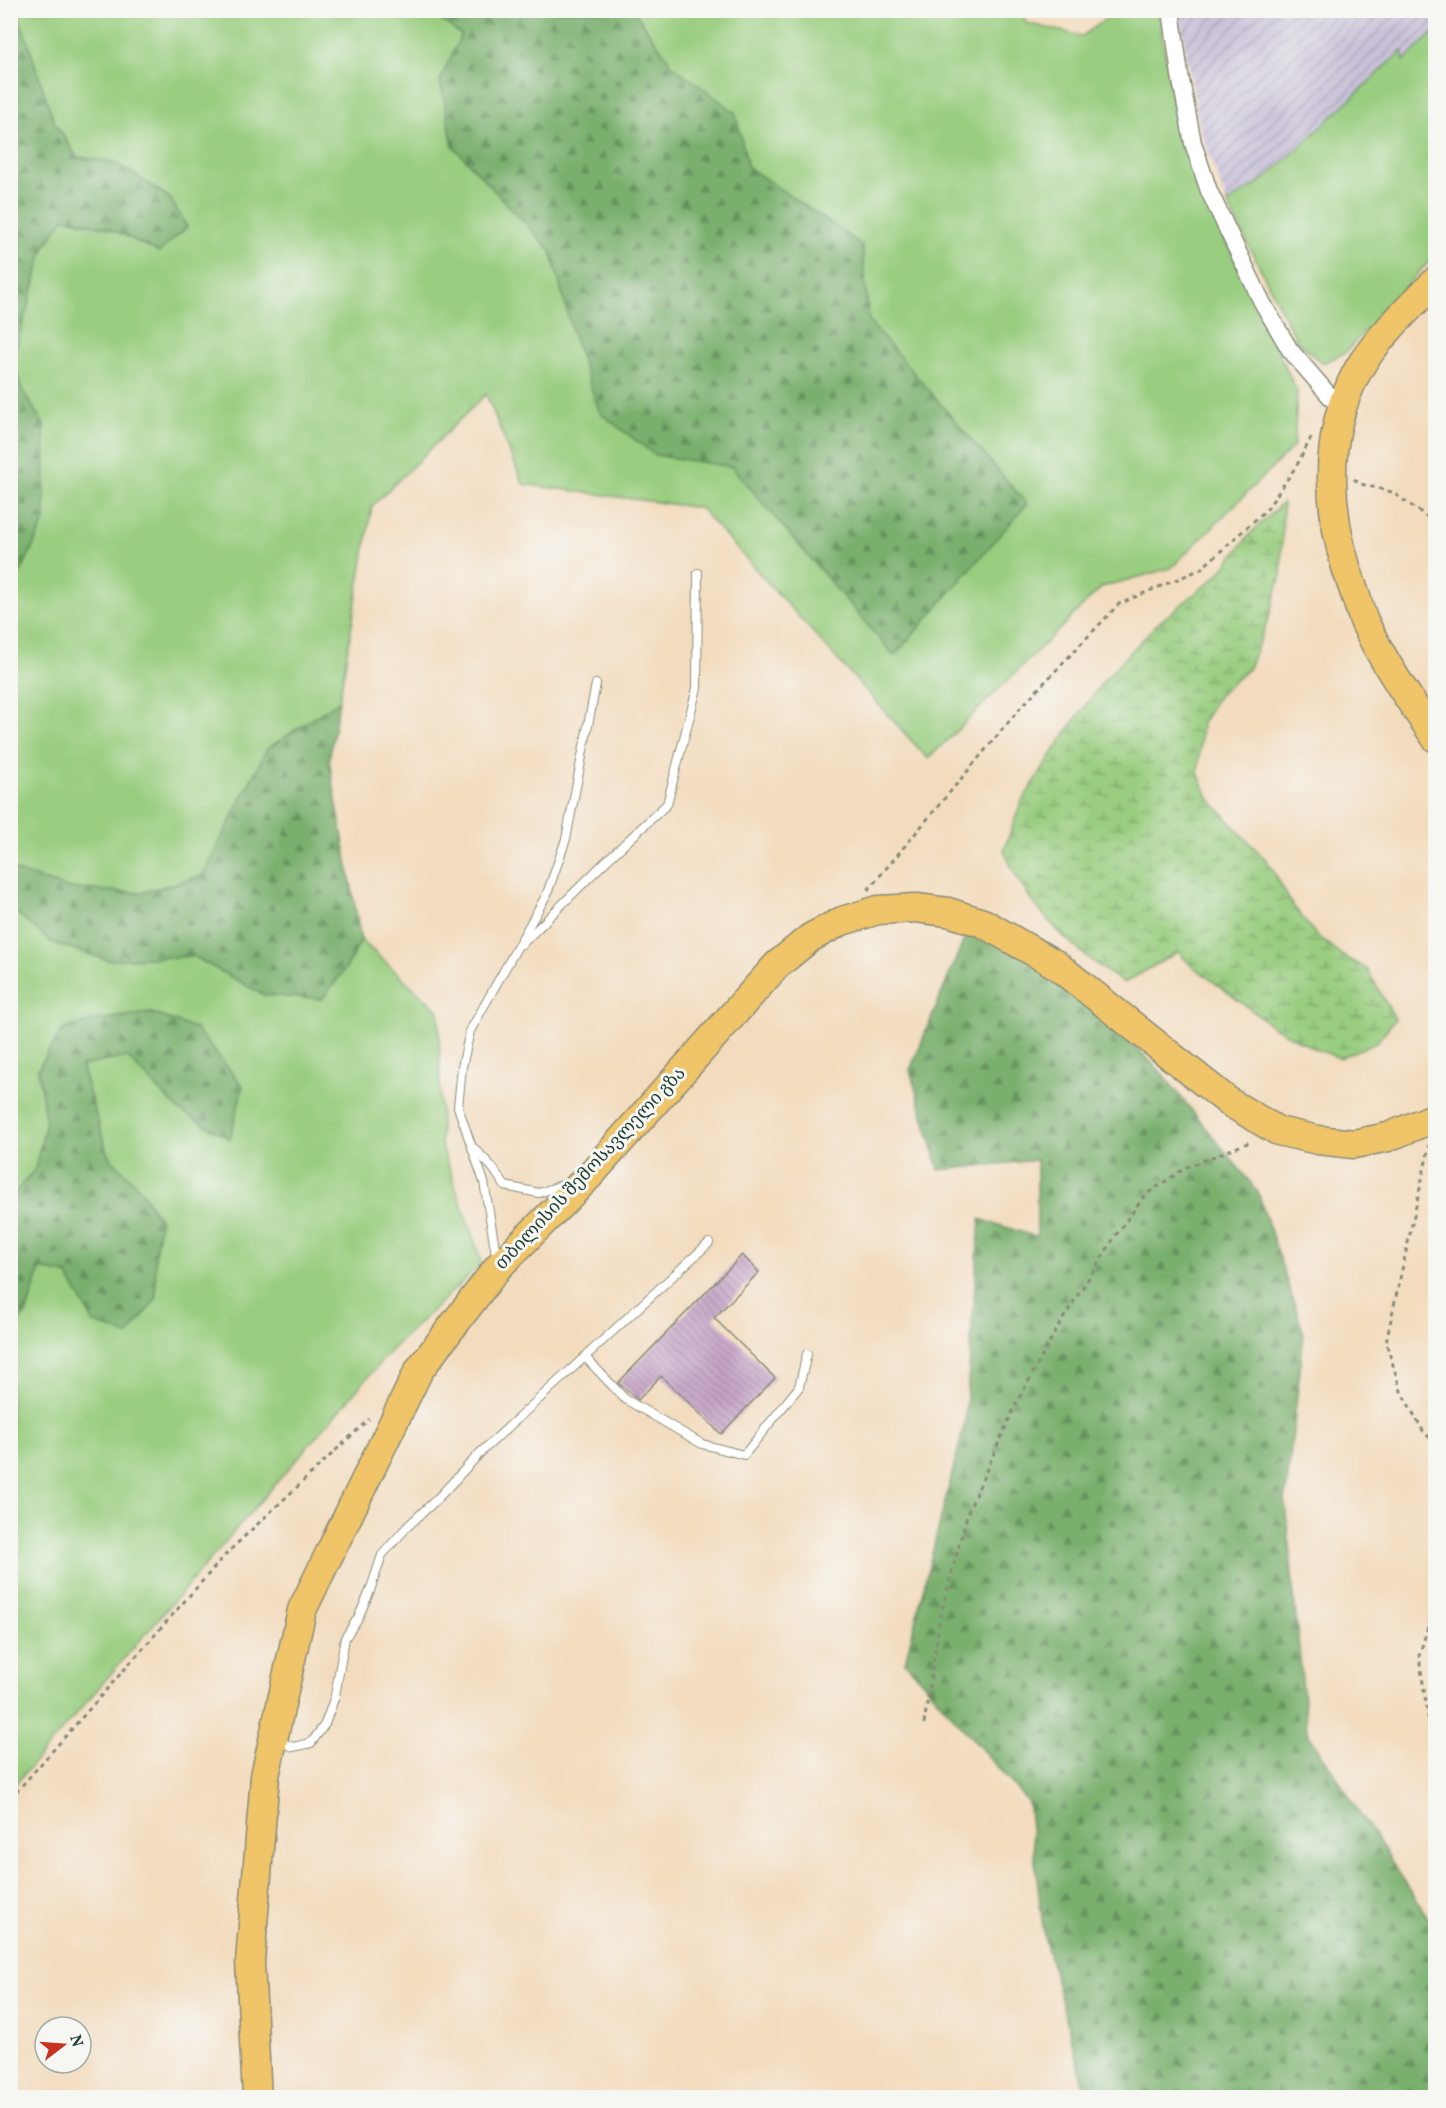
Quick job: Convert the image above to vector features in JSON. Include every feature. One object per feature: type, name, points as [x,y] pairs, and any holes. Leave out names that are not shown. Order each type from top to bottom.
[{"type":"highway","points":[[1436,280],[1389,331],[1359,369],[1341,409],[1334,438],[1332,465],[1334,520],[1347,573],[1366,625],[1404,691],[1436,738]]},
{"type":"highway","name":"თბილისის შემოსავლელი გზა","points":[[257,2097],[250,1962],[265,1776],[302,1610],[419,1370],[498,1268],[590,1175],[777,965],[810,938],[842,921],[878,910],[916,908],[948,912],[983,923],[1055,964],[1229,1102],[1278,1131],[1318,1140],[1354,1143],[1433,1130]]},
{"type":"street","points":[[1171,10],[1193,143],[1209,191],[1262,302],[1290,350],[1341,409]]},
{"type":"lane","points":[[514,952],[667,804],[697,688],[698,573]]},
{"type":"lane","points":[[498,1268],[484,1182],[458,1107],[462,1067],[470,1031],[547,894],[566,839],[596,684]]},
{"type":"lane","points":[[458,1107],[473,1147],[492,1167],[505,1186],[539,1193],[590,1175]]},
{"type":"lane","points":[[273,1739],[293,1746],[311,1743],[325,1725],[335,1696],[345,1638],[358,1618],[382,1555],[480,1453],[710,1243]]},
{"type":"lane","points":[[585,1357],[625,1399],[702,1444],[744,1455],[799,1387],[807,1354]]},
{"type":"path","points":[[842,921],[1022,706],[1119,604],[1201,569],[1267,509],[1297,465],[1310,439],[1341,409]]},
{"type":"path","points":[[1332,465],[1361,484],[1392,492],[1436,523]]},
{"type":"path","points":[[1433,1130],[1386,1342],[1401,1391],[1423,1431],[1436,1444]]},
{"type":"path","points":[[924,1724],[940,1617],[968,1512],[1014,1408],[1059,1326],[1116,1235],[1145,1195],[1187,1167],[1278,1131]]},
{"type":"path","points":[[10,1799],[228,1552],[371,1416]]},
{"type":"path","points":[[1436,1600],[1419,1656],[1436,1771]]},
{"type":"shaded area","points":[[1179,11],[1435,11],[1435,31],[1404,62],[1402,51],[1266,178],[1227,203],[1200,129]]},
{"type":"green space","points":[[17,10],[54,122],[77,157],[115,162],[170,198],[187,227],[159,252],[109,228],[64,218],[44,248],[13,359],[21,388],[44,425],[45,520],[22,570],[11,582],[10,11]]},
{"type":"green space","points":[[1021,10],[1026,23],[1082,36],[1117,11],[1158,11],[1180,143],[1297,392],[1294,446],[1171,568],[1102,587],[928,759],[700,508],[523,484],[486,394],[372,506],[339,701],[267,749],[202,876],[140,893],[67,888],[11,869],[10,582],[22,570],[43,425],[21,388],[13,359],[44,248],[64,218],[109,228],[159,252],[170,198],[115,162],[77,157],[54,122],[17,11]]},
{"type":"green space","points":[[429,11],[634,11],[673,66],[735,112],[748,167],[862,245],[869,321],[1027,504],[894,656],[732,467],[655,455],[600,413],[574,338],[551,251],[453,146],[440,80],[461,35]]},
{"type":"green space","points":[[1435,31],[1435,255],[1345,353],[1322,363],[1297,341],[1227,203],[1266,178],[1402,51],[1404,61]]},
{"type":"green space","points":[[1283,502],[1281,575],[1269,617],[1249,668],[1218,696],[1202,723],[1198,773],[1208,797],[1269,863],[1291,903],[1315,934],[1344,957],[1367,969],[1395,1019],[1377,1042],[1339,1058],[1311,1047],[1274,1027],[1191,965],[1178,952],[1124,983],[1079,950],[1039,910],[1014,872],[1004,850],[1021,803],[1067,731],[1104,680],[1156,625],[1218,575],[1251,533]]},
{"type":"green space","points":[[339,701],[329,760],[361,940],[346,968],[322,999],[264,995],[193,956],[108,960],[51,942],[11,908],[11,869],[67,888],[140,893],[202,876],[267,749]]},
{"type":"green space","points":[[11,908],[51,942],[108,960],[193,956],[264,995],[322,999],[346,968],[361,940],[439,1011],[441,1145],[482,1263],[394,1347],[11,1789],[11,1331],[26,1314],[40,1269],[67,1274],[94,1322],[156,1299],[155,1253],[160,1220],[139,1188],[108,1155],[81,1066],[127,1056],[179,1110],[196,1029],[151,1013],[94,1020],[38,1069],[46,1123],[35,1169],[11,1197]]},
{"type":"green space","points":[[967,932],[1040,952],[1160,1071],[1258,1192],[1304,1334],[1285,1502],[1307,1732],[1435,1928],[1435,2097],[1087,2097],[1044,1936],[1028,1802],[905,1662],[965,1422],[980,1219],[1037,1237],[1037,1160],[939,1170],[910,1070]]},
{"type":"green space","points":[[151,1013],[196,1029],[243,1086],[230,1139],[179,1110],[127,1057],[81,1066],[108,1155],[139,1188],[160,1220],[155,1253],[156,1299],[128,1335],[94,1323],[67,1274],[40,1269],[26,1314],[11,1331],[11,1197],[35,1169],[46,1123],[38,1069],[62,1030],[94,1020]]},
{"type":"building","points":[[742,1255],[759,1272],[714,1318],[775,1378],[721,1434],[661,1376],[638,1400],[618,1383]]},
{"type":"waterway","points":[[10,489],[10,494]]}]
